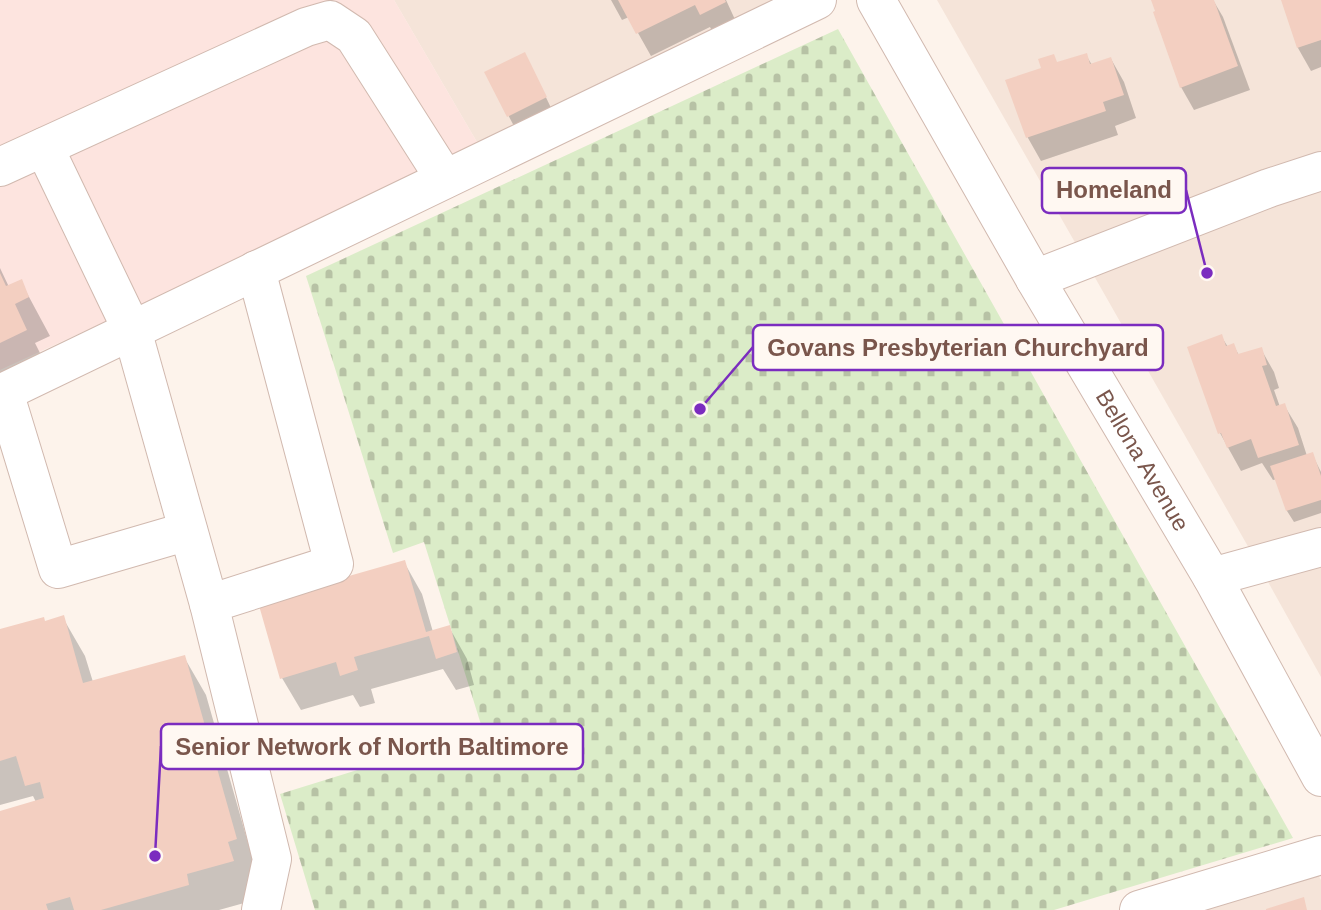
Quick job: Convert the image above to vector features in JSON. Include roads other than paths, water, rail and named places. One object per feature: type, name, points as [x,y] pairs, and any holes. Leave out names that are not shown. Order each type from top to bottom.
[{"type":"street","points":[[188,531],[58,569],[2,393],[817,0]]},
{"type":"street","name":"Bellona Avenue","points":[[876,0],[1035,279],[1212,577],[1321,777]]},
{"type":"street","points":[[0,167],[306,27],[316,11],[354,36],[445,179]]},
{"type":"street","points":[[44,148],[132,330],[209,604],[272,859],[261,910]]},
{"type":"street","points":[[1035,279],[1269,188],[1321,171]]},
{"type":"street","points":[[209,604],[334,564],[256,270]]},
{"type":"street","points":[[1212,577],[1321,547]]},
{"type":"street","points":[[1139,910],[1321,855]]},
{"type":"place","name":"Homeland","points":[[1207,273]]},
{"type":"place","name":"Govans Presbyterian Churchyard","points":[[700,409]]},
{"type":"place","name":"Senior Network of North Baltimore","points":[[155,856]]}]
